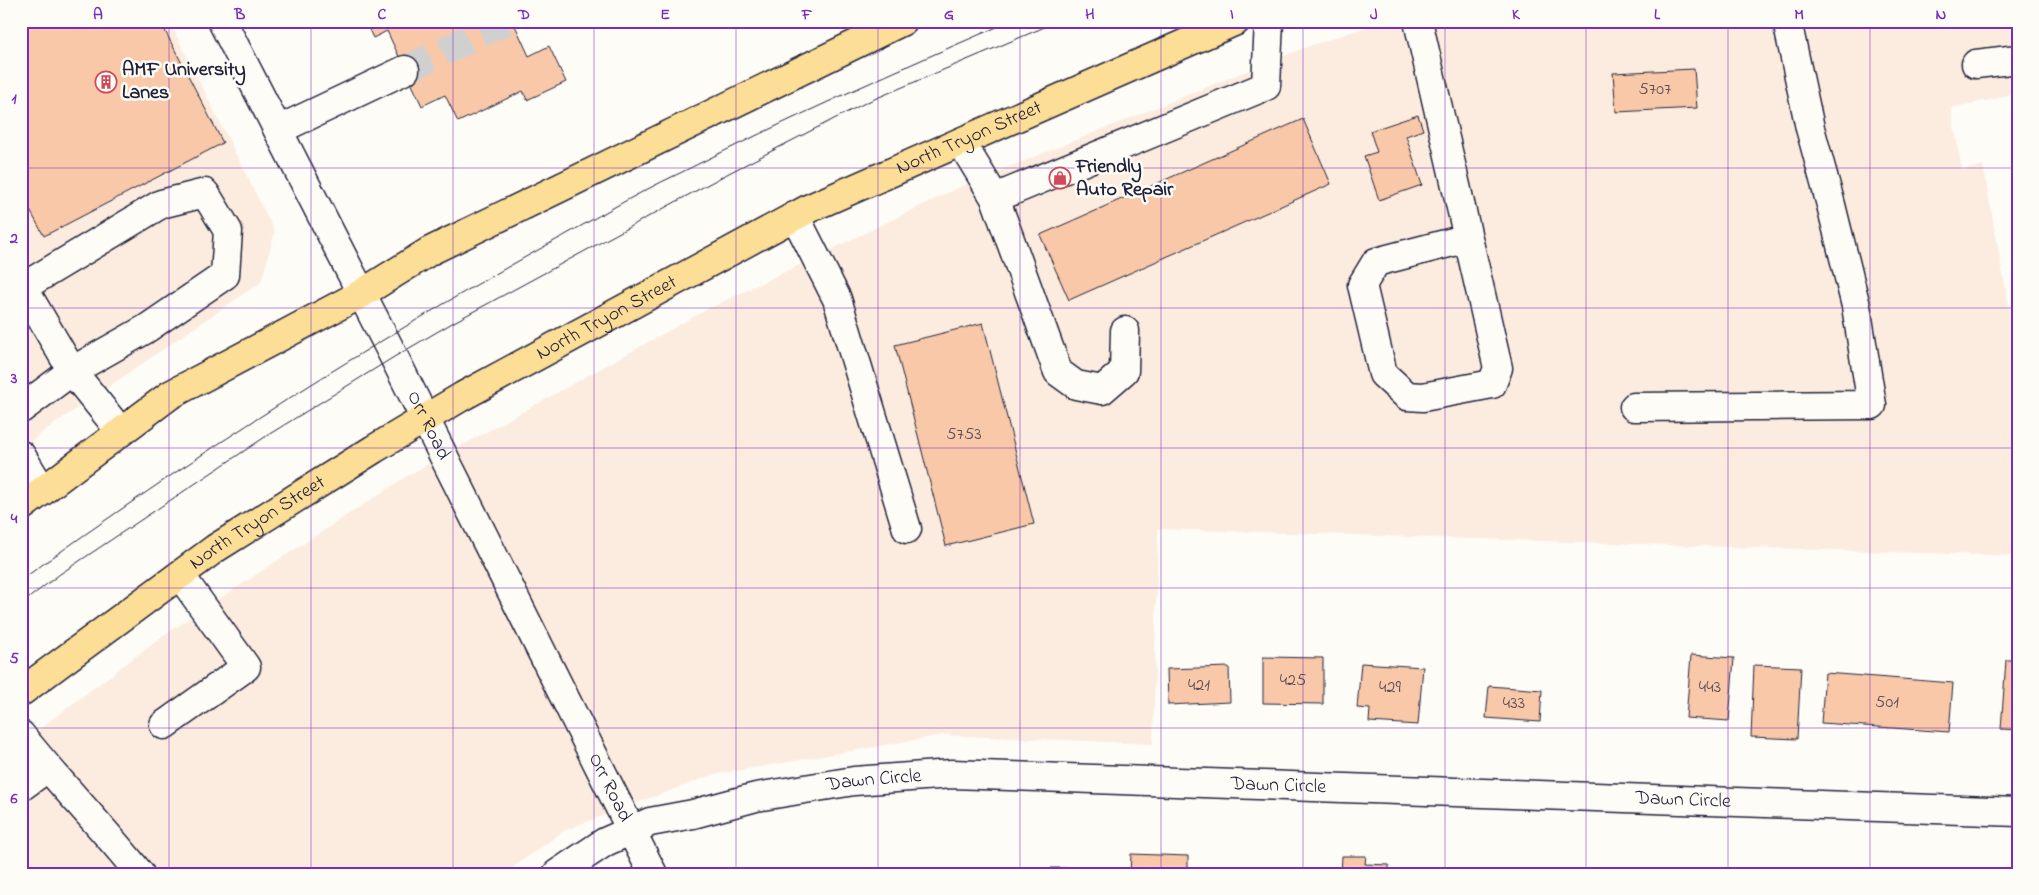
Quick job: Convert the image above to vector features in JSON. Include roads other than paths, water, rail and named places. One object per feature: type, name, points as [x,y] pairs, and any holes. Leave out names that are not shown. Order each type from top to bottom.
[{"type":"main road","points":[[21,507],[170,396],[361,294],[430,251],[903,21]]},
{"type":"main road","name":"North Tryon Street","points":[[21,692],[216,548],[424,419],[810,208],[1236,21]]},
{"type":"street","name":"Orr Road","points":[[222,21],[654,874]]},
{"type":"street","points":[[995,198],[1266,86],[1269,21]]},
{"type":"street","points":[[1418,21],[1498,368],[1492,384],[1423,397],[1407,396],[1383,374],[1362,285],[1376,262],[1468,238]]},
{"type":"street","points":[[1634,407],[1872,405],[1856,306],[1810,128],[1787,21]]},
{"type":"street","points":[[1976,64],[2018,59]]},
{"type":"street","points":[[278,130],[405,70]]},
{"type":"street","points":[[961,142],[995,198],[1058,372],[1076,385],[1102,390],[1124,372],[1124,331]]},
{"type":"street","points":[[21,409],[72,371],[146,329],[225,275],[228,231],[205,193],[161,204],[22,285],[72,371],[121,432]]},
{"type":"street","points":[[795,216],[837,299],[907,529]]},
{"type":"street","points":[[21,455],[43,491]]},
{"type":"street","points":[[164,725],[246,667],[180,575]]},
{"type":"street","points":[[21,735],[47,768],[115,842],[140,874]]},
{"type":"street","points":[[21,787],[47,768]]},
{"type":"street","name":"Dawn Circle","points":[[557,874],[605,842],[650,822],[693,814],[756,797],[854,781],[952,774],[2018,812]]},
{"type":"tunnel","points":[[405,70],[506,21]]},
{"type":"tram line","points":[[21,580],[214,447],[345,363],[479,283],[645,191],[760,134],[885,76],[1011,21]]},
{"type":"tram line","points":[[21,604],[60,574],[268,435],[454,322],[727,174],[865,103],[1059,21]]},
{"type":"place","name":"AMF University Lanes","points":[[106,82]]},
{"type":"place","name":"Friendly Auto Repair","points":[[1060,178]]}]
